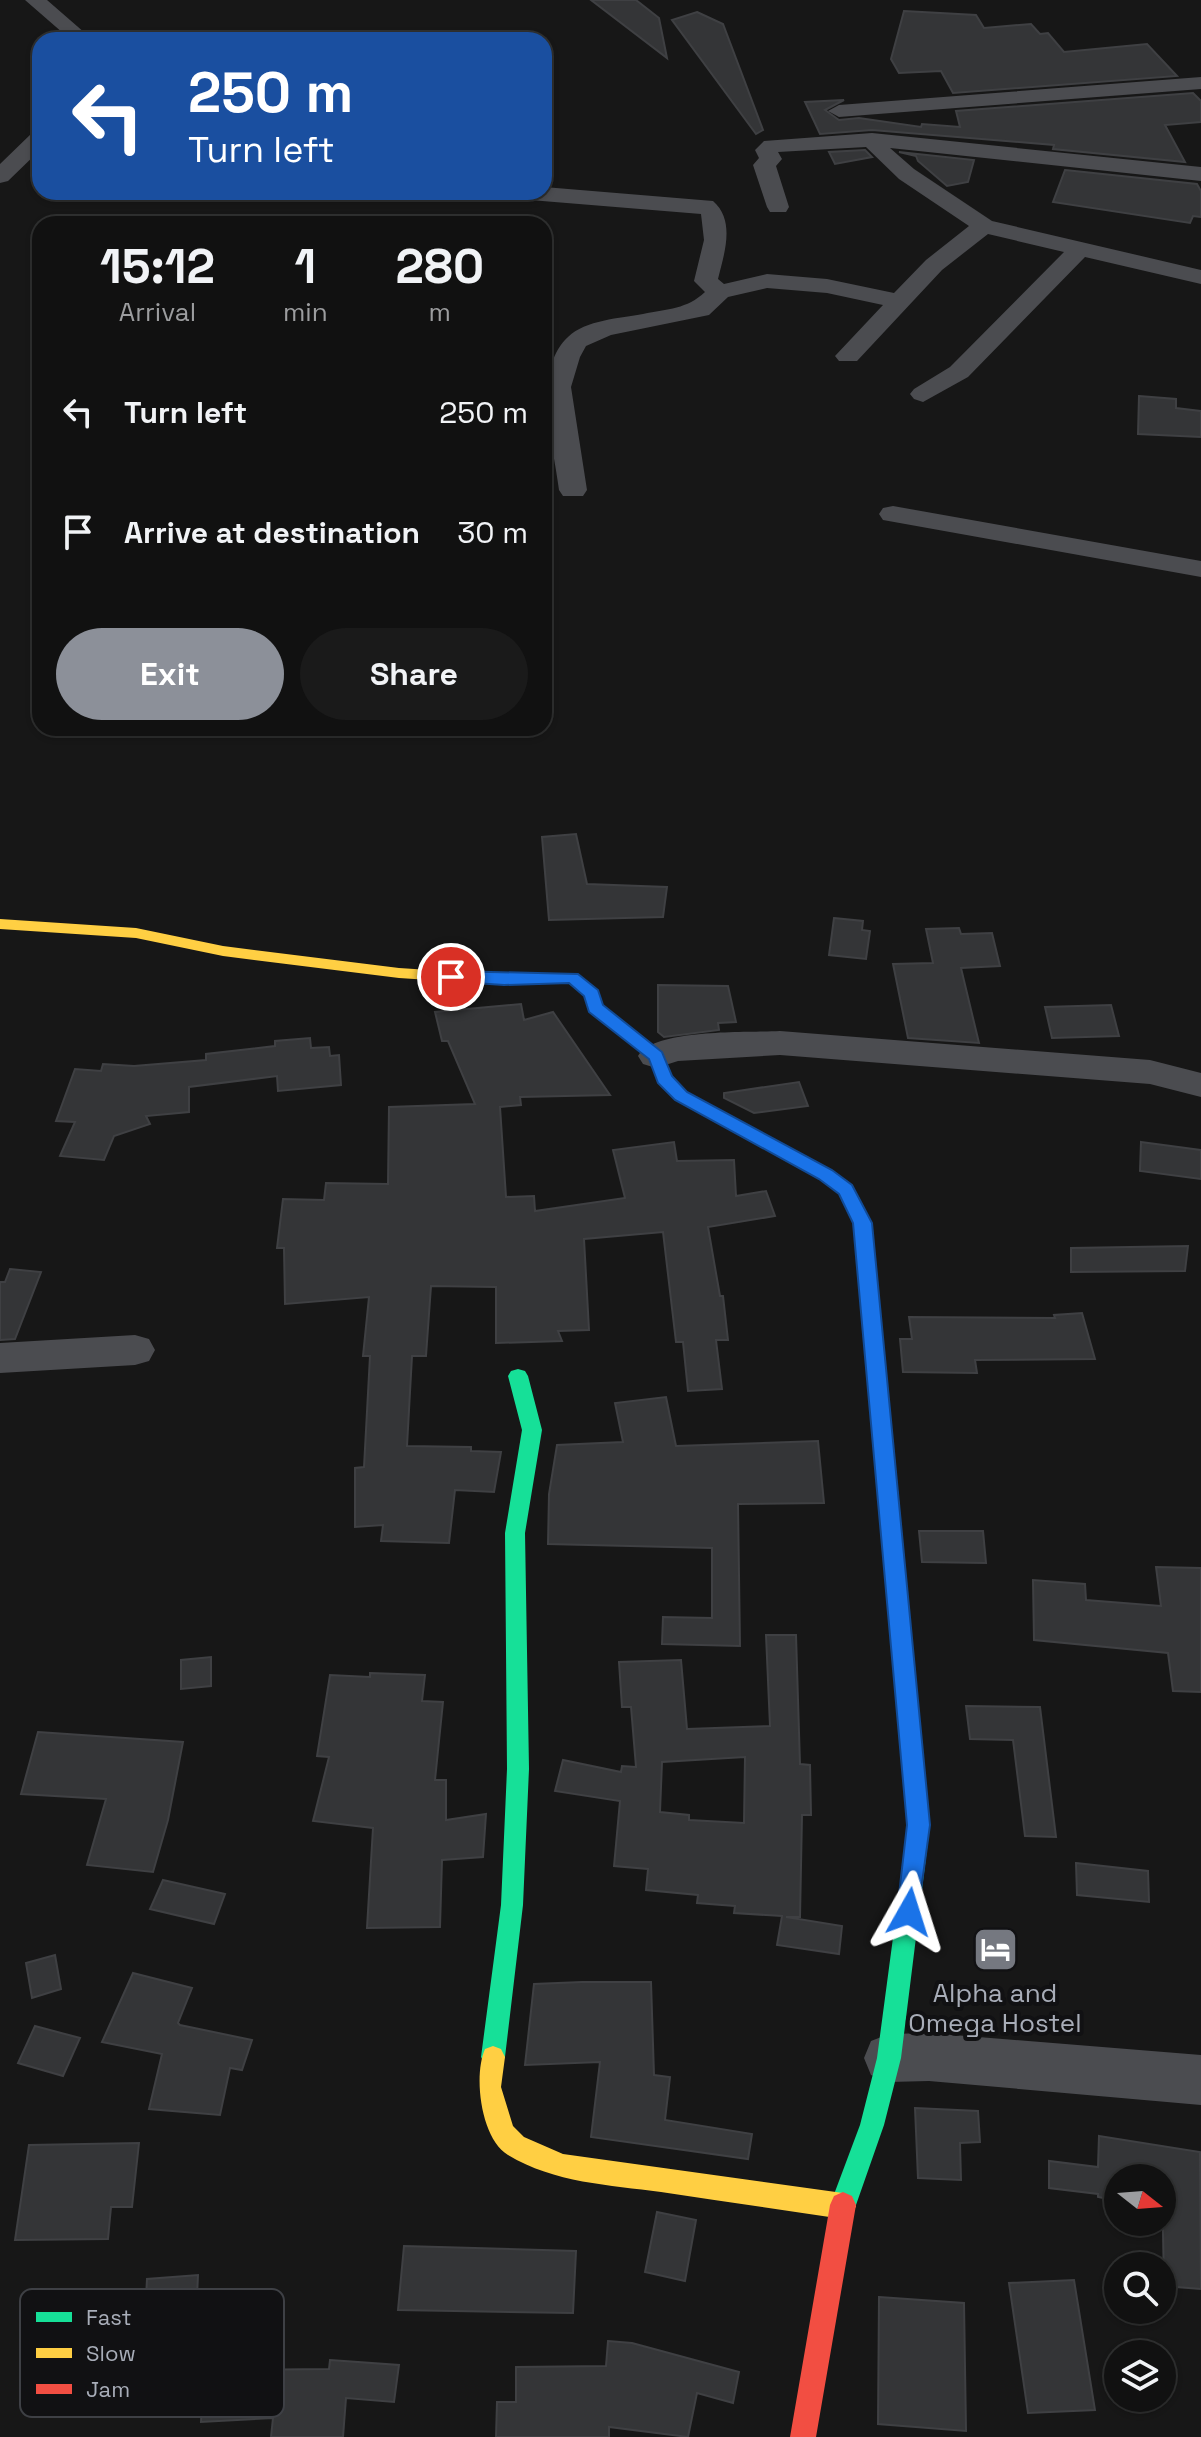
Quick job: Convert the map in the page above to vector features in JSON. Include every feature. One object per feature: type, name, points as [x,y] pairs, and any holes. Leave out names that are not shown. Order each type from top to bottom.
[{"type":"street","points":[[35,0],[73,32]]},
{"type":"street","points":[[839,111],[1201,83]]},
{"type":"street","points":[[778,207],[764,165],[771,159],[766,150],[772,146],[872,140],[1201,174]]},
{"type":"street","points":[[872,140],[877,150],[900,168],[984,226],[1201,277]]},
{"type":"street","points":[[0,176],[32,146]]},
{"type":"street","points":[[552,195],[705,206],[712,212],[716,240],[706,281],[720,292]]},
{"type":"street","points":[[848,356],[934,265],[984,226]]},
{"type":"street","points":[[923,394],[959,372],[1081,248]]},
{"type":"street","points":[[573,490],[558,387],[567,357],[577,341],[604,329],[700,310],[720,292],[767,281],[827,286],[899,301]]},
{"type":"street","points":[[893,514],[1201,569]]},
{"type":"street","points":[[0,924],[136,933],[223,951],[399,973],[504,980],[572,978],[592,994],[595,1008],[656,1056],[664,1078],[681,1096],[826,1174],[846,1190],[863,1223],[919,1825],[889,2058],[872,2125],[843,2206],[803,2437]]},
{"type":"street","points":[[656,1056],[674,1049],[780,1043],[1150,1072],[1201,1085]]},
{"type":"street","points":[[0,1358],[135,1350]]},
{"type":"street","points":[[518,1376],[532,1430],[515,1533],[516,1814],[512,1905],[489,2087],[503,2133],[525,2152],[563,2166],[843,2206]]},
{"type":"street","points":[[889,2058],[929,2057],[1201,2080]]},
{"type":"building","points":[[591,0],[636,0],[659,18],[667,58]]},
{"type":"building","points":[[904,11],[976,15],[984,28],[1031,24],[1040,34],[1048,33],[1064,52],[1147,44],[1177,76],[953,93],[941,71],[899,73],[891,59]]},
{"type":"building","points":[[697,12],[723,24],[763,130],[756,134],[672,20]]},
{"type":"building","points":[[1193,93],[1201,101],[1201,122],[1165,125],[1185,162],[1053,149],[1054,145],[872,130],[820,134],[805,102],[844,100],[825,110],[839,120],[859,118],[921,127],[922,124],[960,127],[956,111]]},
{"type":"building","points":[[865,150],[872,157],[835,164],[829,152]]},
{"type":"building","points":[[899,152],[974,160],[968,182],[947,186],[916,156]]},
{"type":"building","points":[[1065,170],[1197,184],[1201,191],[1201,217],[1193,216],[1190,223],[1053,202]]},
{"type":"building","points":[[1139,396],[1176,399],[1176,408],[1201,411],[1201,437],[1138,434]]},
{"type":"building","points":[[576,834],[587,884],[667,887],[663,917],[549,920],[542,837]]},
{"type":"building","points":[[834,918],[863,921],[862,930],[870,931],[866,959],[829,955]]},
{"type":"building","points":[[959,928],[961,934],[992,933],[1000,966],[961,968],[979,1043],[908,1038],[893,964],[933,963],[926,929]]},
{"type":"building","points":[[658,985],[728,986],[736,1022],[718,1023],[719,1030],[664,1037],[658,1032]]},
{"type":"building","points":[[521,1004],[524,1020],[553,1012],[610,1095],[520,1097],[521,1105],[500,1107],[506,1197],[534,1196],[535,1211],[625,1198],[613,1150],[674,1142],[677,1161],[734,1160],[736,1196],[766,1191],[775,1216],[708,1227],[720,1296],[723,1296],[728,1340],[716,1340],[722,1389],[688,1391],[683,1342],[676,1342],[663,1232],[584,1239],[589,1330],[558,1331],[562,1341],[496,1343],[496,1287],[431,1286],[426,1356],[412,1356],[407,1446],[471,1447],[471,1451],[501,1452],[494,1492],[455,1490],[449,1543],[381,1541],[383,1525],[355,1527],[355,1468],[364,1467],[370,1356],[363,1356],[369,1297],[285,1304],[284,1248],[277,1248],[283,1199],[324,1200],[326,1183],[388,1184],[389,1107],[475,1104],[448,1041],[442,1041],[435,1012]]},
{"type":"building","points":[[1111,1005],[1119,1036],[1052,1038],[1045,1007]]},
{"type":"building","points":[[310,1038],[311,1048],[329,1047],[330,1056],[339,1055],[341,1085],[278,1091],[277,1076],[189,1087],[189,1112],[146,1116],[150,1124],[114,1136],[104,1160],[60,1156],[75,1122],[56,1121],[75,1069],[101,1071],[103,1064],[134,1066],[206,1060],[206,1054],[275,1046],[275,1041]]},
{"type":"building","points":[[799,1082],[808,1106],[754,1113],[724,1098],[724,1093]]},
{"type":"building","points":[[1141,1142],[1201,1150],[1201,1179],[1140,1171]]},
{"type":"building","points":[[1188,1246],[1185,1271],[1071,1272],[1071,1248]]},
{"type":"building","points":[[10,1269],[41,1272],[15,1339],[0,1340],[0,1282],[5,1282]]},
{"type":"building","points":[[1082,1313],[1095,1359],[975,1360],[977,1373],[903,1372],[900,1339],[912,1339],[909,1317],[1055,1318],[1054,1315]]},
{"type":"building","points":[[666,1397],[676,1446],[818,1441],[824,1503],[738,1504],[740,1646],[662,1644],[663,1617],[712,1618],[712,1548],[548,1544],[549,1494],[557,1445],[623,1442],[615,1403]]},
{"type":"building","points":[[919,1531],[983,1531],[986,1563],[922,1562]]},
{"type":"building","points":[[1156,1567],[1201,1568],[1201,1692],[1173,1691],[1168,1653],[1034,1640],[1033,1580],[1085,1584],[1086,1600],[1161,1606]]},
{"type":"building","points":[[766,1635],[796,1635],[800,1764],[810,1765],[811,1815],[802,1815],[800,1917],[786,1917],[842,1926],[839,1954],[777,1945],[782,1916],[734,1913],[735,1906],[697,1903],[698,1895],[646,1890],[648,1869],[614,1866],[620,1801],[555,1791],[563,1760],[621,1772],[622,1766],[636,1767],[631,1707],[622,1707],[619,1662],[681,1660],[687,1729],[770,1726]],"holes":[[[745,1757],[744,1823],[689,1820],[689,1815],[660,1812],[662,1762]]]},
{"type":"building","points":[[211,1657],[211,1686],[181,1689],[181,1660]]},
{"type":"building","points":[[370,1673],[425,1675],[422,1701],[443,1702],[435,1780],[446,1780],[446,1820],[486,1814],[483,1857],[442,1860],[440,1927],[367,1928],[373,1828],[313,1821],[329,1757],[317,1756],[330,1675],[370,1677]]},
{"type":"building","points":[[966,1706],[1040,1707],[1056,1837],[1025,1836],[1013,1740],[970,1739]]},
{"type":"building","points":[[38,1732],[183,1742],[168,1820],[153,1872],[87,1865],[106,1799],[21,1794]]},
{"type":"building","points":[[1076,1863],[1148,1871],[1149,1902],[1077,1895]]},
{"type":"building","points":[[163,1880],[225,1894],[214,1924],[150,1909]]},
{"type":"building","points":[[55,1955],[61,1989],[32,1998],[26,1963]]},
{"type":"building","points":[[133,1973],[192,1988],[178,2023],[180,2025],[252,2040],[242,2070],[230,2068],[220,2115],[149,2109],[162,2054],[102,2042]]},
{"type":"building","points":[[651,1982],[654,2075],[670,2077],[665,2120],[752,2134],[748,2159],[591,2137],[600,2062],[525,2065],[534,1984]]},
{"type":"building","points":[[35,2026],[80,2038],[63,2076],[18,2063]]},
{"type":"building","points":[[915,2108],[978,2111],[980,2142],[960,2143],[961,2180],[918,2178]]},
{"type":"building","points":[[1099,2136],[1200,2152],[1201,2289],[1176,2287],[1176,2252],[1163,2252],[1163,2236],[1176,2236],[1176,2164],[1104,2164],[1104,2198],[1098,2197],[1098,2194],[1049,2188],[1049,2161],[1098,2167]]},
{"type":"building","points":[[139,2143],[132,2207],[111,2207],[108,2239],[15,2240],[29,2145]]},
{"type":"building","points":[[657,2212],[696,2220],[685,2281],[645,2272]]},
{"type":"building","points":[[404,2246],[576,2251],[573,2313],[398,2310]]},
{"type":"building","points":[[198,2275],[197,2289],[146,2289],[147,2279]]},
{"type":"building","points":[[1074,2280],[1095,2410],[1028,2413],[1009,2283]]},
{"type":"building","points":[[879,2297],[964,2303],[966,2431],[878,2424]]},
{"type":"building","points":[[608,2341],[632,2343],[739,2372],[733,2403],[697,2393],[688,2437],[609,2427],[609,2437],[496,2437],[497,2402],[516,2402],[516,2367],[606,2366]]},
{"type":"building","points":[[330,2360],[399,2365],[394,2402],[346,2398],[343,2437],[271,2437],[273,2418],[201,2422],[201,2417],[284,2417],[284,2369],[329,2369]]},
{"type":"traffic: fast","points":[[506,980],[572,978],[592,994],[595,1008],[656,1056],[664,1078],[681,1096],[826,1174],[846,1190],[851,1199]]},
{"type":"traffic: fast","points":[[493,2057],[512,1905],[518,1769],[515,1533],[532,1430],[518,1376]]},
{"type":"traffic: fast","points":[[843,2205],[872,2125],[889,2058],[919,1825]]},
{"type":"traffic: slow","points":[[0,924],[136,933],[223,951],[399,973],[506,980]]},
{"type":"traffic: slow","points":[[885,1459],[919,1825]]},
{"type":"traffic: slow","points":[[493,2057],[489,2087],[503,2133],[515,2146],[563,2166],[843,2206]]},
{"type":"traffic: jam","points":[[851,1199],[863,1223],[885,1459]]},
{"type":"traffic: jam","points":[[803,2437],[843,2205]]},
{"type":"place","name":"Alpha and Omega Hostel","points":[[995,1950]]},
{"type":"route","points":[[451,977],[504,980],[572,978],[592,994],[595,1008],[649,1048],[656,1056],[664,1078],[681,1096],[826,1174],[846,1190],[863,1223],[919,1825],[909,1912]]}]
